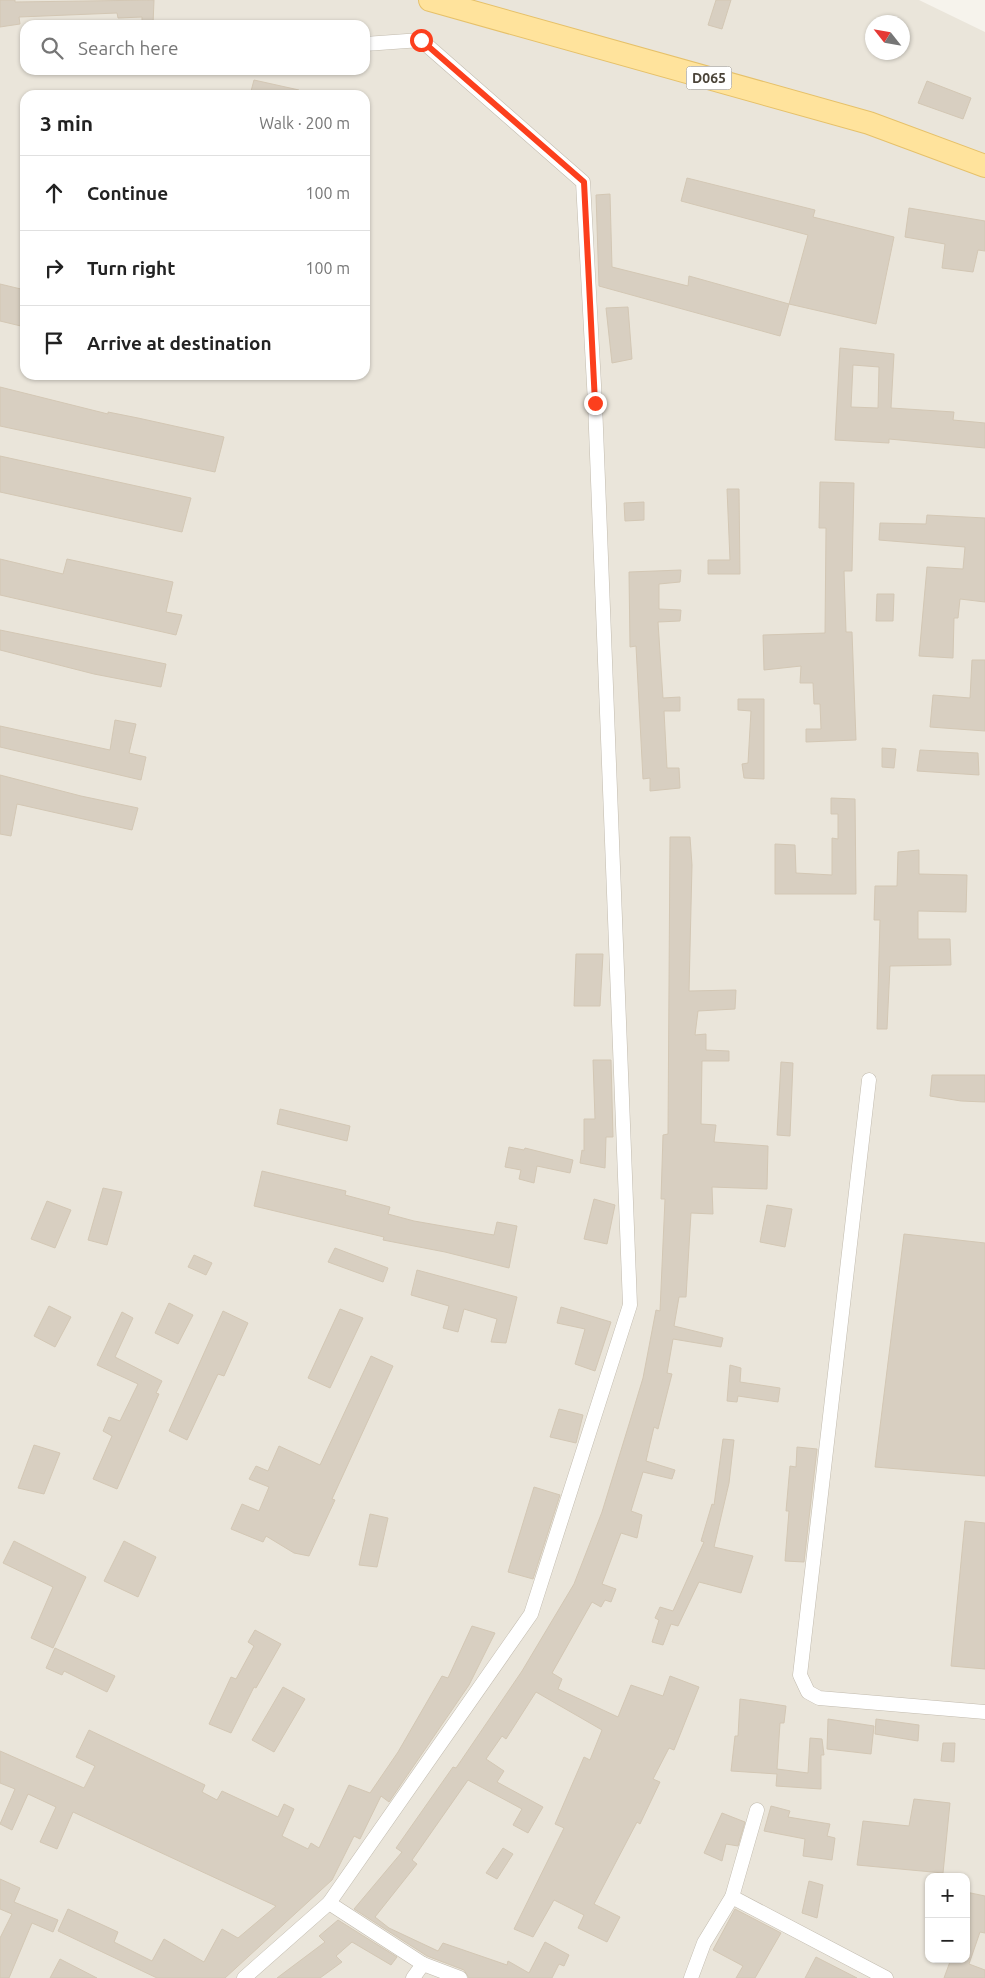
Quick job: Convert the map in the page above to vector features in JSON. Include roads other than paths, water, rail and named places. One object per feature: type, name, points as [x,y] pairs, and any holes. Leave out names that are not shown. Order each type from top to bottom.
[{"type":"main road","name":"D065","points":[[430,0],[869,123],[985,166]]},
{"type":"street","points":[[244,1978],[329,1903],[531,1614],[630,1305],[595,403],[584,182],[421,40],[370,44]]},
{"type":"street","points":[[869,1080],[800,1675],[808,1692],[819,1698],[985,1712]]},
{"type":"street","points":[[691,1978],[704,1943],[732,1897],[757,1810]]},
{"type":"street","points":[[732,1897],[886,1978]]},
{"type":"street","points":[[329,1903],[422,1964],[460,1978]]},
{"type":"street","points":[[413,1978],[422,1964]]}]
